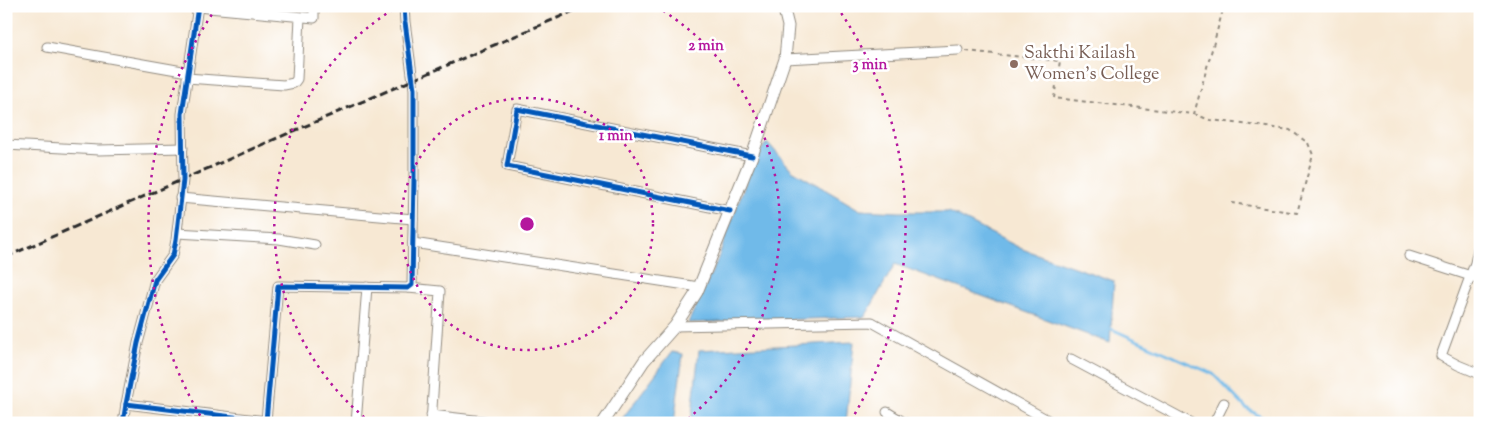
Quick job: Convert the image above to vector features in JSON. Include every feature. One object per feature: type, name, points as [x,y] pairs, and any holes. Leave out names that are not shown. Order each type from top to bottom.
[{"type":"street","points":[[123,423],[138,343],[155,280],[173,255],[177,233],[183,180],[182,114],[198,7],[314,18],[314,6]]},
{"type":"street","points":[[404,6],[414,89],[412,285],[408,288]]},
{"type":"street","points":[[603,423],[644,361],[676,326],[699,287],[752,156],[785,59],[788,26],[783,6]]},
{"type":"street","points":[[48,47],[188,75],[284,85],[294,83],[297,79],[300,17]]},
{"type":"street","points":[[785,59],[958,50]]},
{"type":"street","points":[[730,211],[507,166],[517,109],[752,156]]},
{"type":"street","points":[[6,146],[99,150],[183,148]]},
{"type":"street","points":[[180,198],[413,219]]},
{"type":"street","points":[[177,233],[279,239],[315,245]]},
{"type":"street","points":[[1480,240],[1475,264],[1441,356],[1480,374]]},
{"type":"street","points":[[413,243],[699,287]]},
{"type":"street","points":[[1409,256],[1480,279]]},
{"type":"street","points":[[126,404],[266,421],[278,286],[408,288],[440,291],[431,419],[500,423]]},
{"type":"street","points":[[356,423],[367,287]]},
{"type":"street","points":[[676,326],[872,322],[1054,423]]},
{"type":"street","points":[[1071,360],[1191,423]]},
{"type":"street","points":[[1214,423],[1224,403]]},
{"type":"street","points":[[886,412],[906,423]]},
{"type":"path","points":[[1194,114],[1224,6]]},
{"type":"path","points":[[958,50],[1060,61],[1054,98],[1194,114],[1210,120],[1290,130],[1308,143],[1313,155],[1297,213],[1232,203]]},
{"type":"water","points":[[767,142],[792,170],[860,210],[949,212],[1022,249],[1114,281],[1110,343],[895,264],[865,317],[688,323],[717,261],[753,162]]},
{"type":"water","points":[[854,342],[846,423],[691,423],[699,350]]},
{"type":"water","points":[[672,352],[683,354],[674,423],[619,423]]},
{"type":"waterway","points":[[1107,327],[1213,374],[1246,408],[1271,423]]},
{"type":"railway","points":[[6,257],[585,6]]},
{"type":"cycle path","points":[[126,404],[138,343],[155,280],[173,255],[176,240],[183,180],[182,114],[198,6]]},
{"type":"cycle path","points":[[123,423],[126,404],[266,421],[278,286],[408,288],[412,285],[414,89],[404,6]]},
{"type":"cycle path","points":[[730,211],[507,166],[517,109],[752,156]]},
{"type":"place","name":"Sakthi Kailash Women's College","points":[[1014,64]]}]
